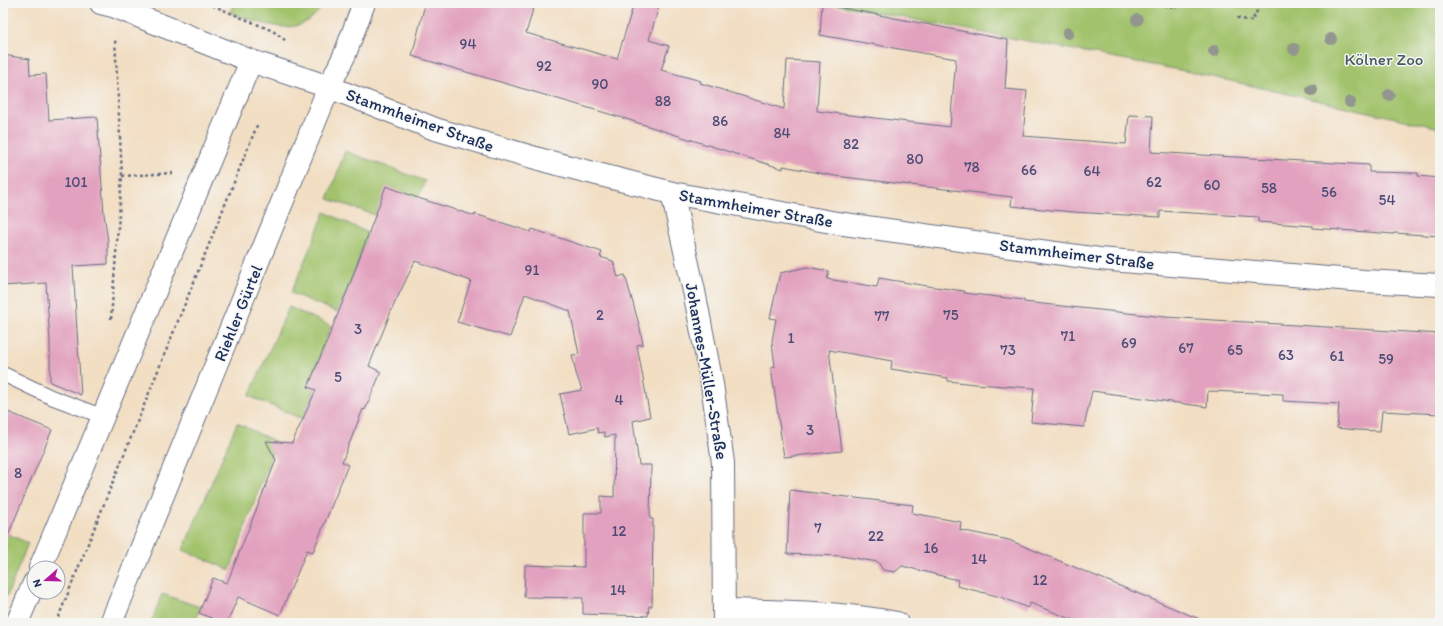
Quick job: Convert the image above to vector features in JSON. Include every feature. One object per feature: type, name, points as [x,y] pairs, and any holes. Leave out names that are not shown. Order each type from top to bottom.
[{"type":"street","name":"Stammheimer Straße","points":[[101,3],[113,6],[251,61],[329,87],[435,129],[546,161],[672,193],[837,223],[1099,259],[1364,281],[1440,285]]},
{"type":"street","name":"Riehler Gürtel","points":[[111,623],[329,87],[345,54],[364,3]]},
{"type":"street","points":[[43,560],[251,61]]},
{"type":"street","name":"Johannes-Müller-Straße","points":[[672,193],[694,291],[718,422],[723,463],[724,616]]},
{"type":"street","points":[[17,623],[27,600]]},
{"type":"street","points":[[724,616],[804,612],[847,615],[896,623]]},
{"type":"lane","points":[[3,374],[51,397],[104,416]]},
{"type":"path","points":[[206,3],[273,31],[290,44],[280,71]]},
{"type":"path","points":[[1153,3],[1177,8]]},
{"type":"path","points":[[1237,18],[1252,21],[1261,3]]},
{"type":"path","points":[[111,325],[122,176],[116,59]]},
{"type":"path","points":[[56,623],[259,123]]},
{"type":"path","points":[[122,176],[176,173]]},
{"type":"green space","points":[[231,3],[324,3],[315,15],[305,23],[282,27],[269,25],[230,13],[233,5]]},
{"type":"green space","name":"Kölner Zoo","points":[[827,3],[1440,3],[1440,128],[1190,72]]},
{"type":"green space","points":[[345,151],[425,181],[418,198],[375,215],[328,199]]},
{"type":"green space","points":[[325,212],[368,233],[348,289],[337,312],[291,293]]},
{"type":"green space","points":[[289,307],[331,326],[308,387],[315,390],[302,419],[249,396]]},
{"type":"green space","points":[[237,423],[276,442],[230,570],[183,550]]},
{"type":"green space","points":[[3,532],[28,543],[7,596],[3,595]]},
{"type":"green space","points":[[162,594],[200,607],[195,623],[151,623]]},
{"type":"building","points":[[535,3],[526,33],[617,59],[634,3],[660,3],[649,40],[669,46],[661,70],[701,81],[700,83],[784,109],[787,60],[820,62],[817,111],[950,127],[956,59],[820,35],[822,4],[1008,40],[1005,89],[1027,91],[1023,136],[1126,144],[1129,115],[1153,116],[1151,152],[1369,165],[1369,172],[1418,173],[1418,176],[1440,178],[1440,236],[1313,228],[1313,226],[1258,222],[1258,217],[1160,211],[1160,217],[1073,212],[1011,206],[1012,197],[835,176],[783,166],[783,169],[626,119],[412,56],[425,4]]},
{"type":"building","points":[[3,55],[29,59],[30,75],[46,74],[49,120],[97,117],[104,214],[108,241],[108,264],[73,266],[81,395],[50,382],[50,341],[46,283],[3,286]]},
{"type":"building","points":[[386,186],[475,216],[475,214],[531,232],[532,229],[602,252],[600,257],[613,261],[618,277],[625,275],[643,344],[637,345],[650,417],[633,421],[639,465],[651,465],[650,519],[653,519],[652,606],[649,606],[648,616],[583,614],[583,598],[524,597],[525,565],[584,567],[584,513],[601,513],[601,496],[614,497],[615,435],[605,437],[604,432],[598,433],[597,428],[569,434],[560,394],[582,390],[572,355],[579,354],[570,311],[525,294],[510,337],[457,322],[471,281],[415,261],[392,309],[369,366],[381,372],[365,410],[363,409],[342,462],[348,465],[313,552],[307,550],[280,615],[238,597],[227,623],[223,623],[199,613],[213,578],[227,583],[269,478],[276,460],[266,441],[292,443],[316,390],[308,387],[348,289]]},
{"type":"building","points":[[807,267],[829,271],[827,279],[877,287],[879,278],[964,291],[964,293],[1024,300],[1024,302],[1165,317],[1440,334],[1440,414],[1382,411],[1380,431],[1357,430],[1337,428],[1339,404],[1283,401],[1283,394],[1208,391],[1207,407],[1092,391],[1084,427],[1031,422],[1034,388],[948,381],[948,378],[891,369],[892,361],[829,350],[842,451],[784,457],[771,368],[775,367],[772,341],[776,319],[770,318],[780,273]]},
{"type":"building","points":[[3,410],[52,430],[4,545],[3,545]]},
{"type":"building","points":[[790,490],[913,505],[912,513],[961,522],[960,530],[1009,540],[1209,623],[1081,623],[1030,603],[1028,608],[1001,597],[957,586],[958,580],[902,566],[895,572],[883,570],[878,562],[841,556],[787,554]]}]
